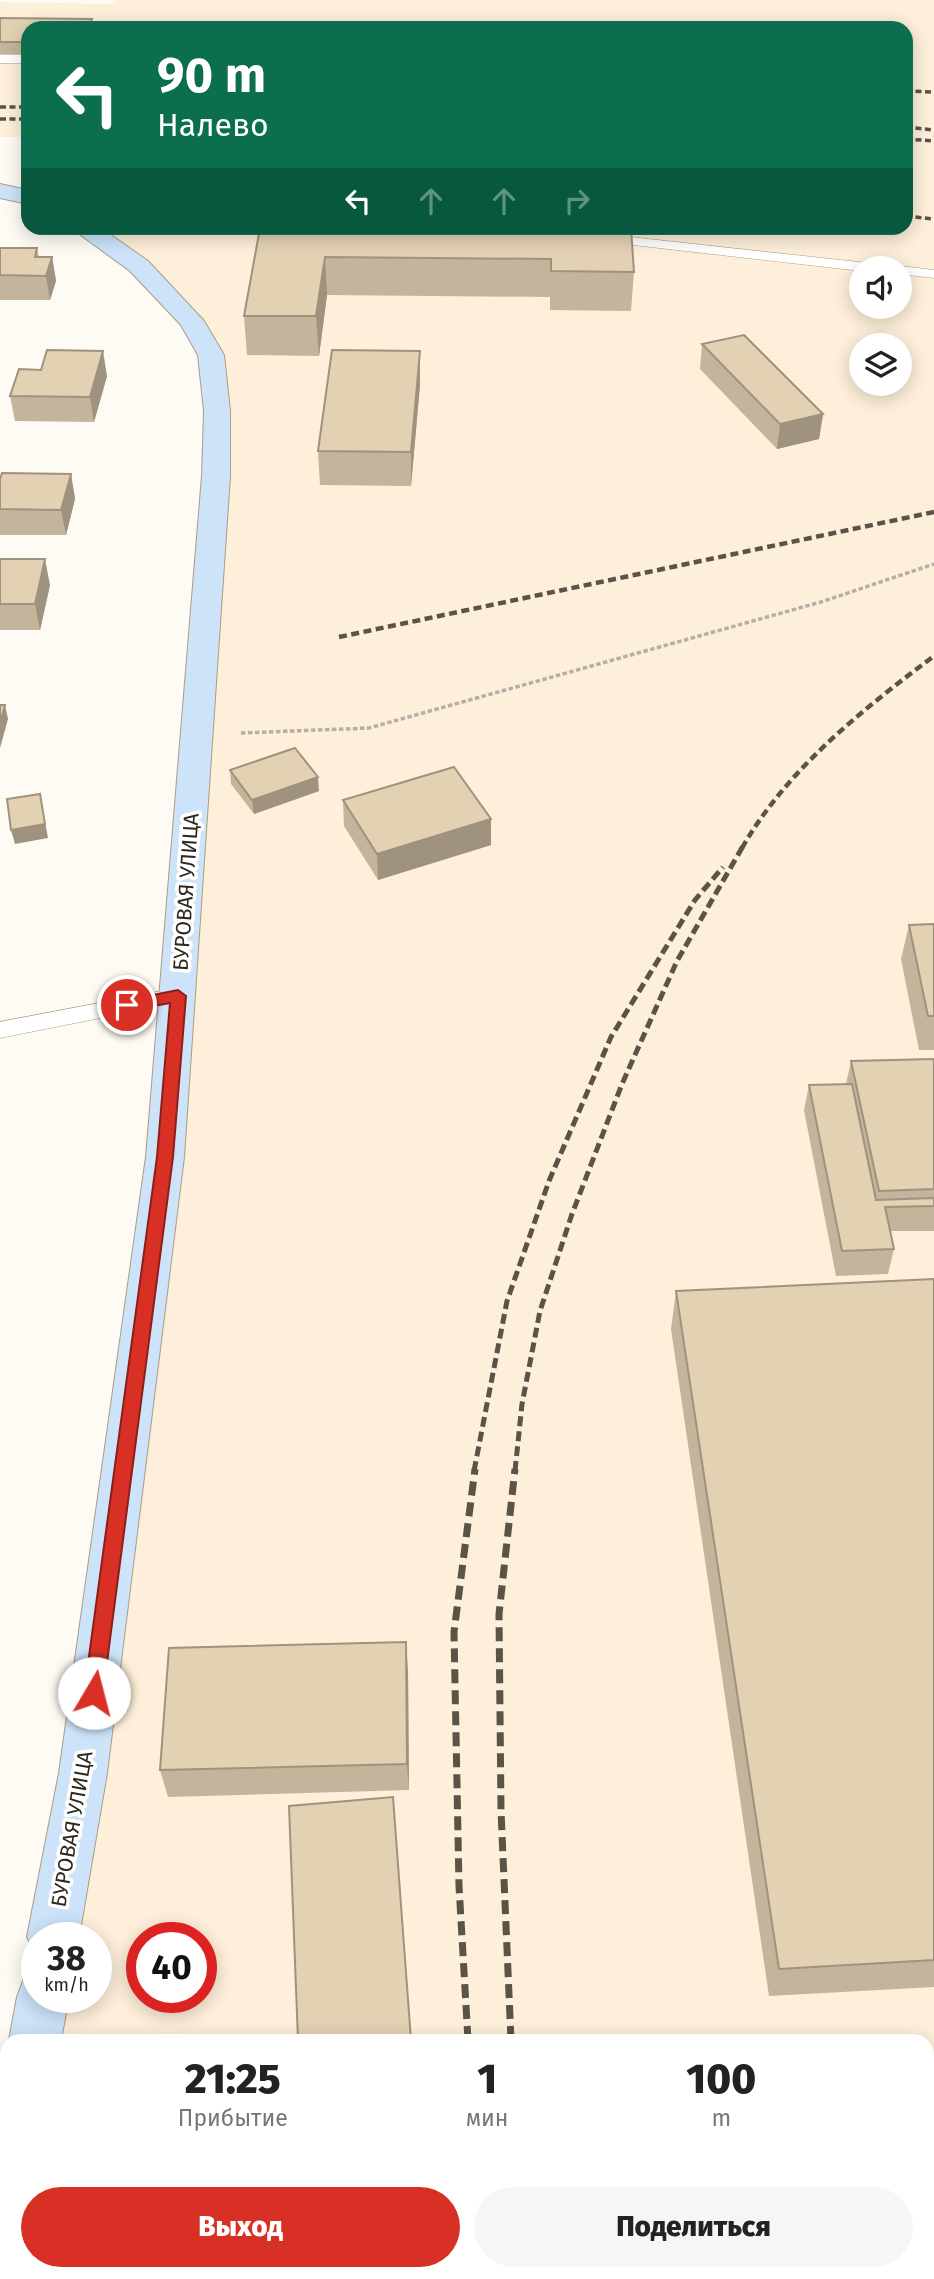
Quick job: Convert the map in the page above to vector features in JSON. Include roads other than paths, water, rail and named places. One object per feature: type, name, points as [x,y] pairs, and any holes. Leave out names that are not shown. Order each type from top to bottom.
[{"type":"street","name":"БУРОВАЯ УЛИЦА","points":[[56,1922],[83,1773],[164,1171],[198,735],[218,411],[211,355],[191,320],[139,266],[96,235]]},
{"type":"street","points":[[36,2034],[40,2013]]},
{"type":"lane","points":[[0,59],[21,59]]},
{"type":"lane","points":[[582,236],[849,265]]},
{"type":"lane","points":[[912,271],[934,274]]},
{"type":"lane","points":[[0,1030],[178,996]]},
{"type":"railway","points":[[913,91],[934,92]]},
{"type":"railway","points":[[0,107],[21,107]]},
{"type":"railway","points":[[0,119],[21,119]]},
{"type":"railway","points":[[913,128],[934,130]]},
{"type":"railway","points":[[913,140],[934,141]]},
{"type":"railway","points":[[913,217],[934,219]]},
{"type":"railway","points":[[339,637],[934,512]]},
{"type":"railway","points":[[742,848],[760,819],[804,767],[853,720],[934,656]]},
{"type":"railway","points":[[515,1471],[522,1404],[540,1311],[572,1214],[622,1084],[677,961],[743,846]]},
{"type":"railway","points":[[474,1471],[507,1301],[549,1181],[611,1037],[695,900],[723,867]]},
{"type":"railway","points":[[468,2034],[459,1886],[454,1632],[475,1469]]},
{"type":"railway","points":[[511,2034],[501,1811],[499,1614],[515,1469]]}]
